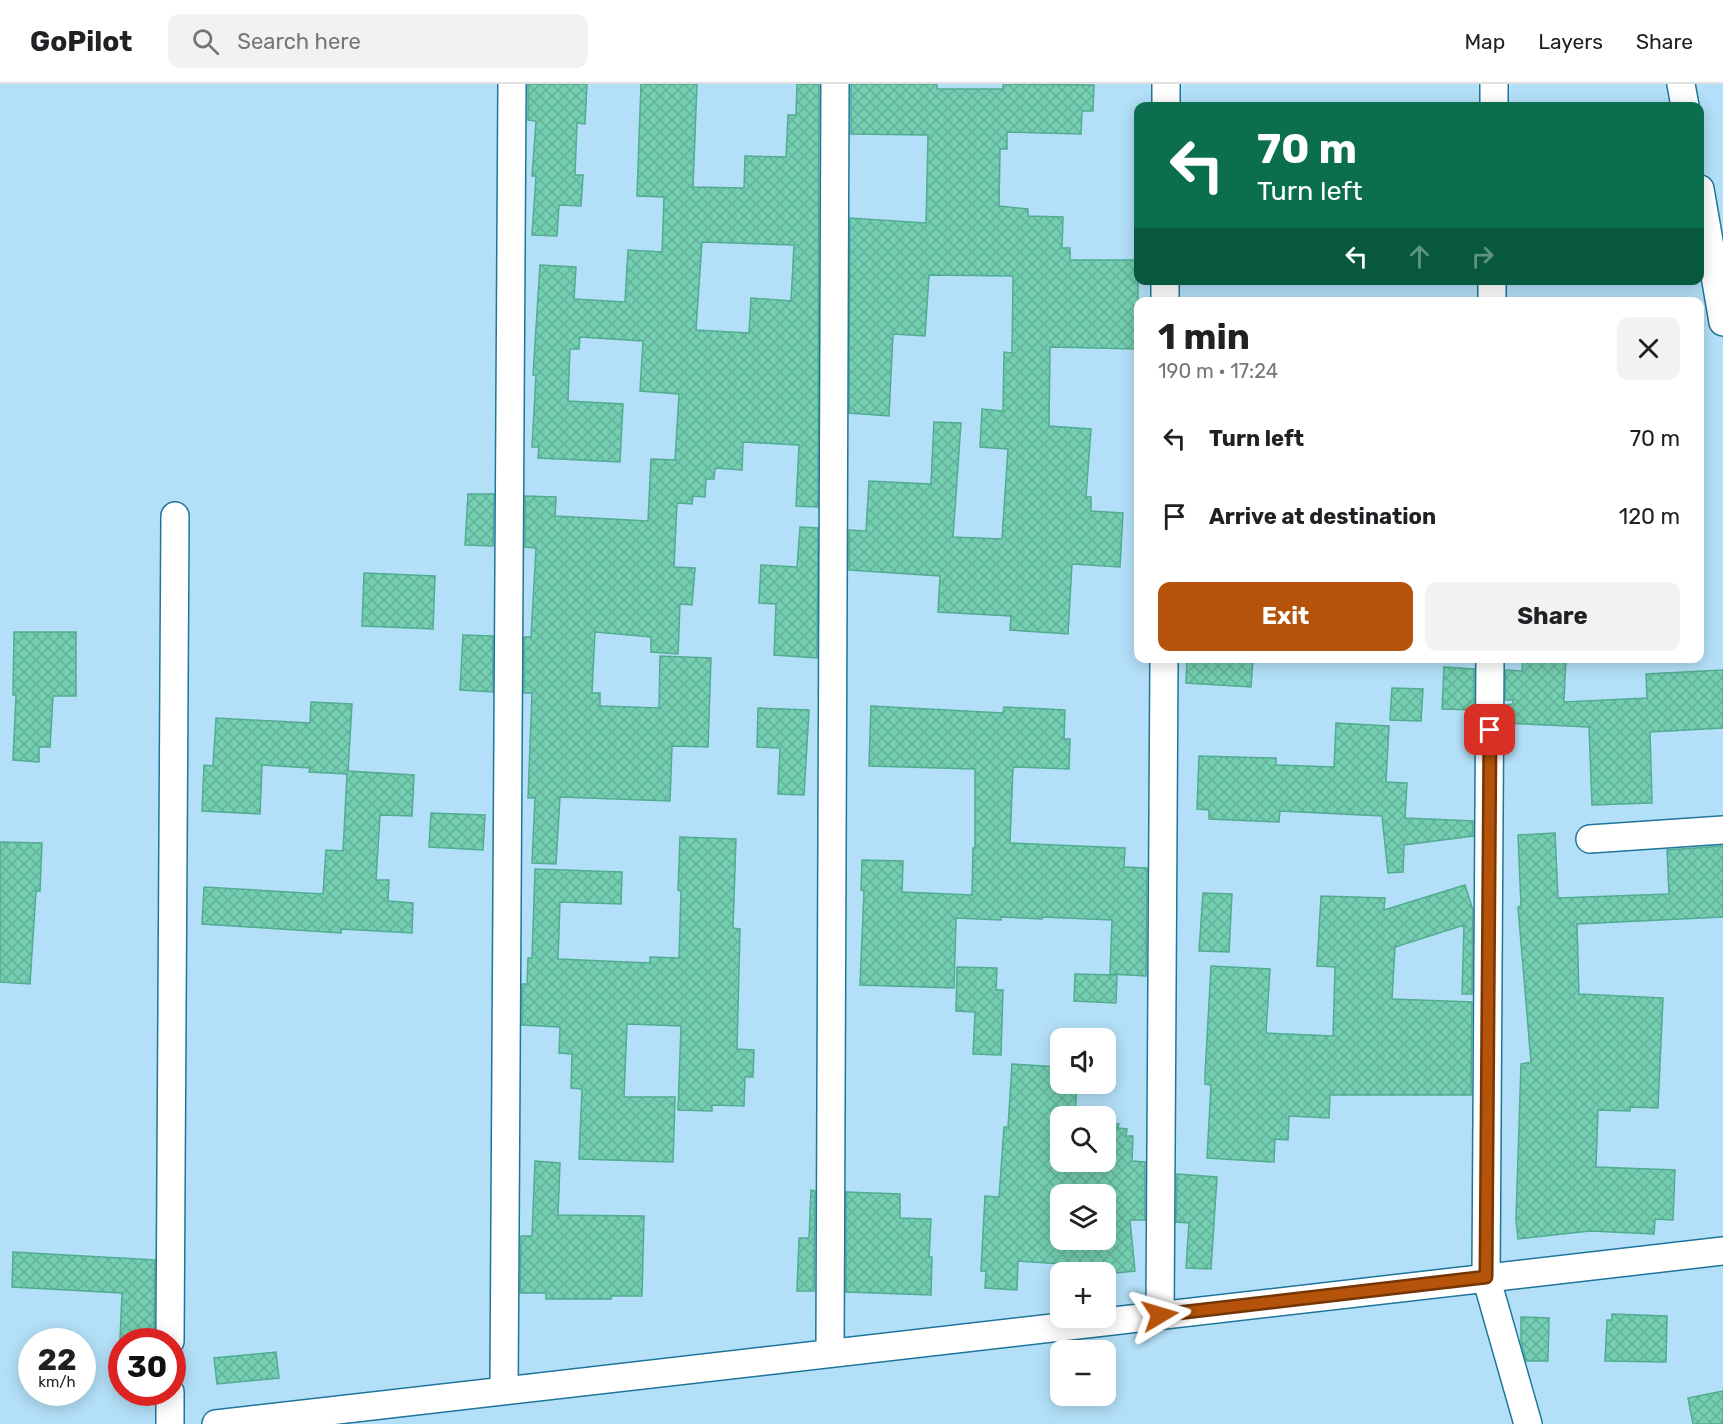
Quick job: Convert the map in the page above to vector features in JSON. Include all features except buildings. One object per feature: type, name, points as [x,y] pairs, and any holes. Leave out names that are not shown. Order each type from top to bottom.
[{"type":"street","points":[[504,1390],[512,84]]},
{"type":"street","points":[[830,1353],[835,84]]},
{"type":"street","points":[[1166,84],[1166,102]]},
{"type":"street","points":[[1494,84],[1494,102]]},
{"type":"street","points":[[1681,84],[1684,102]]},
{"type":"street","points":[[1704,212],[1722,318]]},
{"type":"street","points":[[170,1328],[175,516]]},
{"type":"street","points":[[1160,1315],[1164,663]]},
{"type":"street","points":[[1490,663],[1486,1277],[1528,1424]]},
{"type":"street","points":[[1590,839],[1723,830]]},
{"type":"street","points":[[216,1424],[310,1418],[504,1390],[1723,1251]]},
{"type":"street","points":[[170,1406],[170,1424]]},
{"type":"route","points":[[1160,1315],[1486,1277],[1490,730]]}]
